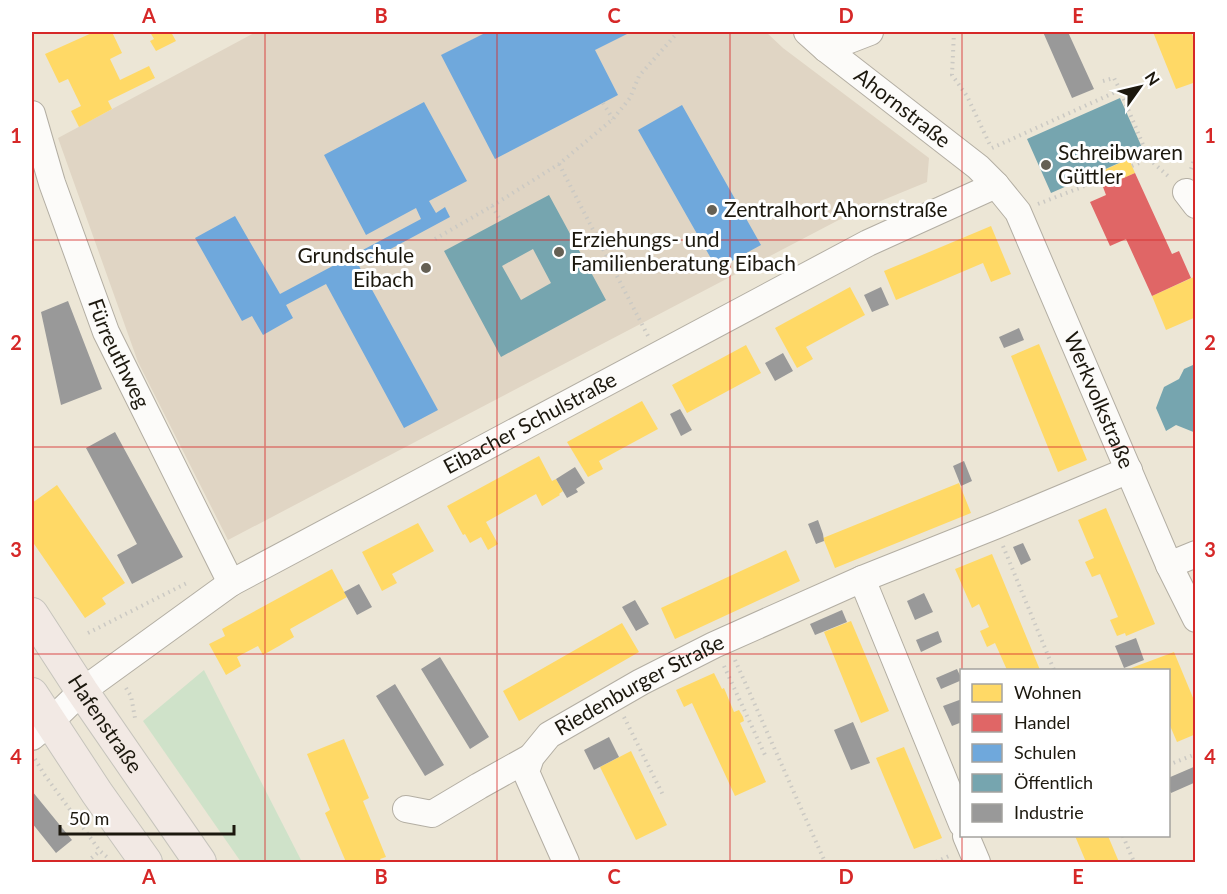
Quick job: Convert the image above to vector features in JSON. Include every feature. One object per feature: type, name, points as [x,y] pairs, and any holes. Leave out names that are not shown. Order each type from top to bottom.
[{"type":"main road","name":"Hafenstraße","points":[[32,614],[200,862]]},
{"type":"main road","name":"Hafenstraße","points":[[32,694],[41,729],[97,793],[146,862]]},
{"type":"street","name":"Ahornstraße","points":[[807,32],[826,50],[978,167],[996,185]]},
{"type":"street","points":[[826,50],[870,32]]},
{"type":"street","name":"Fürreuthweg","points":[[32,114],[52,183],[106,332],[226,573]]},
{"type":"street","name":"Werkvolkstraße","points":[[996,185],[1018,212],[1169,565],[1196,619]]},
{"type":"street","name":"Eibacher Schulstraße","points":[[41,729],[82,691],[226,573],[659,355],[868,243],[996,185]]},
{"type":"street","name":"Riedenburger Straße","points":[[531,757],[549,735],[615,697],[720,642],[862,579],[1129,470]]},
{"type":"street","points":[[1169,565],[1196,554]]},
{"type":"street","points":[[862,579],[960,819]]},
{"type":"street","points":[[406,809],[432,814],[531,757]]},
{"type":"street","points":[[531,757],[526,772],[566,862]]},
{"type":"street","points":[[966,837],[977,862]]},
{"type":"path","points":[[435,239],[559,164],[613,119],[630,98],[639,76],[678,32]]},
{"type":"path","points":[[954,32],[952,75],[967,96],[992,148],[1120,90]]},
{"type":"path","points":[[1102,81],[1114,78],[1149,159],[1191,198]]},
{"type":"path","points":[[603,103],[613,119]]},
{"type":"path","points":[[1132,166],[1149,159]]},
{"type":"path","points":[[559,164],[659,355]]},
{"type":"path","points":[[1018,212],[1100,180]]},
{"type":"path","points":[[492,206],[501,221]]},
{"type":"path","points":[[578,248],[596,237]]},
{"type":"path","points":[[995,526],[1054,669]]},
{"type":"path","points":[[88,633],[197,577],[226,573]]},
{"type":"path","points":[[720,642],[765,755]]},
{"type":"path","points":[[720,642],[825,862]]},
{"type":"path","points":[[615,697],[664,797]]},
{"type":"path","points":[[32,753],[44,774],[100,851],[110,860]]},
{"type":"path","points":[[1170,764],[1196,754]]},
{"type":"path","points":[[1123,837],[1134,862]]},
{"type":"path","points":[[89,862],[100,851]]},
{"type":"shaded area","name":"Grundschule Eibach","points":[[256,32],[766,32],[783,48],[929,158],[927,182],[854,212],[228,540],[138,362],[58,138]]},
{"type":"green space","points":[[204,670],[302,862],[241,862],[143,721]]},
{"type":"building: Wohnen","points":[[94,32],[112,32],[122,53],[110,59],[120,80],[149,66],[155,78],[108,101],[112,109],[79,127],[71,111],[81,106],[68,79],[59,83],[45,54]]},
{"type":"building: Wohnen","points":[[150,32],[171,32],[176,41],[156,51],[150,41],[154,39]]},
{"type":"building: Wohnen","points":[[1153,32],[1191,32],[1196,44],[1196,82],[1176,89]]},
{"type":"building: Wohnen","points":[[1129,159],[1135,173],[1103,187],[1097,173]]},
{"type":"building: Wohnen","points":[[991,226],[1011,274],[991,282],[983,263],[896,300],[884,271]]},
{"type":"building: Wohnen","points":[[1196,276],[1196,317],[1166,330],[1152,296]]},
{"type":"building: Wohnen","points":[[850,287],[865,315],[806,347],[813,359],[797,368],[775,328]]},
{"type":"building: Wohnen","points":[[1039,344],[1087,460],[1058,472],[1011,356]]},
{"type":"building: Wohnen","points":[[746,345],[761,373],[687,413],[672,385]]},
{"type":"building: Wohnen","points":[[642,401],[658,429],[599,461],[603,469],[588,477],[567,442]]},
{"type":"building: Wohnen","points":[[539,456],[552,481],[556,479],[563,491],[560,495],[542,506],[536,494],[486,522],[498,544],[488,550],[481,537],[470,543],[447,506]]},
{"type":"building: Wohnen","points":[[959,483],[971,513],[835,568],[823,538]]},
{"type":"building: Wohnen","points":[[57,485],[125,583],[102,598],[106,604],[85,618],[32,541],[32,503]]},
{"type":"building: Wohnen","points":[[1106,508],[1155,624],[1126,636],[1125,633],[1117,636],[1110,620],[1118,617],[1100,574],[1092,577],[1085,562],[1094,558],[1078,520]]},
{"type":"building: Wohnen","points":[[418,523],[434,551],[392,574],[397,583],[382,591],[362,552]]},
{"type":"building: Wohnen","points":[[786,550],[800,581],[675,639],[661,608]]},
{"type":"building: Wohnen","points":[[992,554],[1040,669],[1007,669],[995,643],[987,647],[980,631],[989,627],[979,604],[972,608],[955,569]]},
{"type":"building: Wohnen","points":[[332,569],[347,597],[290,629],[294,637],[263,655],[258,646],[237,657],[241,666],[226,675],[209,644],[225,636],[222,629]]},
{"type":"building: Wohnen","points":[[851,621],[889,711],[861,723],[824,632]]},
{"type":"building: Wohnen","points":[[622,623],[639,652],[519,721],[503,691]]},
{"type":"building: Wohnen","points":[[1174,652],[1196,705],[1196,734],[1177,742],[1170,726],[1170,669],[1129,669]]},
{"type":"building: Wohnen","points":[[714,673],[722,689],[724,688],[734,712],[739,710],[743,717],[744,721],[740,723],[766,782],[735,796],[692,703],[684,707],[676,690]]},
{"type":"building: Wohnen","points":[[344,739],[369,798],[363,801],[386,857],[380,859],[382,862],[346,862],[325,813],[330,810],[307,754]]},
{"type":"building: Wohnen","points":[[904,747],[942,838],[914,849],[876,758]]},
{"type":"building: Wohnen","points":[[631,751],[667,825],[636,840],[600,767]]},
{"type":"building: Wohnen","points":[[1075,837],[1108,837],[1119,862],[1086,862]]},
{"type":"building: Handel","points":[[1135,173],[1172,254],[1179,251],[1191,278],[1152,296],[1126,239],[1110,246],[1090,202],[1106,195],[1103,187]]},
{"type":"building: Schulen","points":[[487,32],[631,32],[595,50],[618,95],[495,159],[441,55]]},
{"type":"building: Schulen","points":[[424,102],[467,181],[429,201],[436,213],[445,207],[450,217],[359,266],[438,410],[404,428],[326,284],[286,305],[293,318],[263,335],[252,316],[242,321],[195,238],[235,216],[280,294],[421,219],[416,208],[366,235],[324,155]]},
{"type":"building: Schulen","name":"Zentralhort Ahornstraße","points":[[682,105],[761,245],[717,269],[638,130]]},
{"type":"building: Öffentlich","points":[[1120,98],[1144,152],[1051,193],[1027,139]]},
{"type":"building: Öffentlich","points":[[549,195],[606,300],[501,357],[444,251]],"holes":[[[533,249],[551,283],[521,300],[502,266]]]},
{"type":"building: Öffentlich","points":[[1196,358],[1196,433],[1176,425],[1166,431],[1156,408],[1164,387],[1179,379],[1184,369],[1193,365]]},
{"type":"building: Industrie","points":[[1043,32],[1068,32],[1094,89],[1072,98]]},
{"type":"building: Industrie","points":[[881,287],[889,305],[872,312],[864,295]]},
{"type":"building: Industrie","points":[[68,301],[102,389],[61,405],[41,312]]},
{"type":"building: Industrie","points":[[1019,328],[1024,340],[1004,348],[999,337]]},
{"type":"building: Industrie","points":[[783,353],[793,371],[775,381],[765,363]]},
{"type":"building: Industrie","points":[[680,409],[692,430],[681,436],[670,414]]},
{"type":"building: Industrie","points":[[115,432],[183,557],[132,584],[117,555],[137,544],[86,448]]},
{"type":"building: Industrie","points":[[964,461],[972,481],[961,486],[953,466]]},
{"type":"building: Industrie","points":[[575,467],[585,483],[576,489],[578,492],[567,498],[556,479]]},
{"type":"building: Industrie","points":[[818,520],[824,541],[816,544],[808,524]]},
{"type":"building: Industrie","points":[[1023,543],[1031,560],[1021,565],[1013,547]]},
{"type":"building: Industrie","points":[[359,584],[372,607],[357,615],[344,592]]},
{"type":"building: Industrie","points":[[924,593],[933,612],[915,620],[907,601]]},
{"type":"building: Industrie","points":[[635,600],[649,624],[636,631],[622,607]]},
{"type":"building: Industrie","points":[[842,610],[847,622],[815,635],[810,624]]},
{"type":"building: Industrie","points":[[938,631],[942,642],[921,652],[916,640]]},
{"type":"building: Industrie","points":[[1136,638],[1144,660],[1124,668],[1115,646]]},
{"type":"building: Industrie","points":[[440,657],[489,737],[470,749],[421,669]]},
{"type":"building: Industrie","points":[[957,669],[960,681],[941,689],[936,678]]},
{"type":"building: Industrie","points":[[395,684],[444,765],[425,776],[376,696]]},
{"type":"building: Industrie","points":[[960,700],[960,723],[952,726],[943,706]]},
{"type":"building: Industrie","points":[[853,722],[870,763],[851,770],[834,730]]},
{"type":"building: Industrie","points":[[609,737],[619,757],[594,770],[584,750]]},
{"type":"building: Industrie","points":[[1196,766],[1196,782],[1171,793],[1170,777]]},
{"type":"building: Industrie","points":[[32,791],[72,840],[56,853],[32,823]]},
{"type":"place","name":"Schreibwaren Güttler","points":[[1046,165]]},
{"type":"place","name":"Zentralhort Ahornstraße","points":[[712,210]]},
{"type":"place","name":"Erziehungs- und Familienberatung Eibach","points":[[559,252]]},
{"type":"place","name":"Grundschule Eibach","points":[[426,268]]}]
